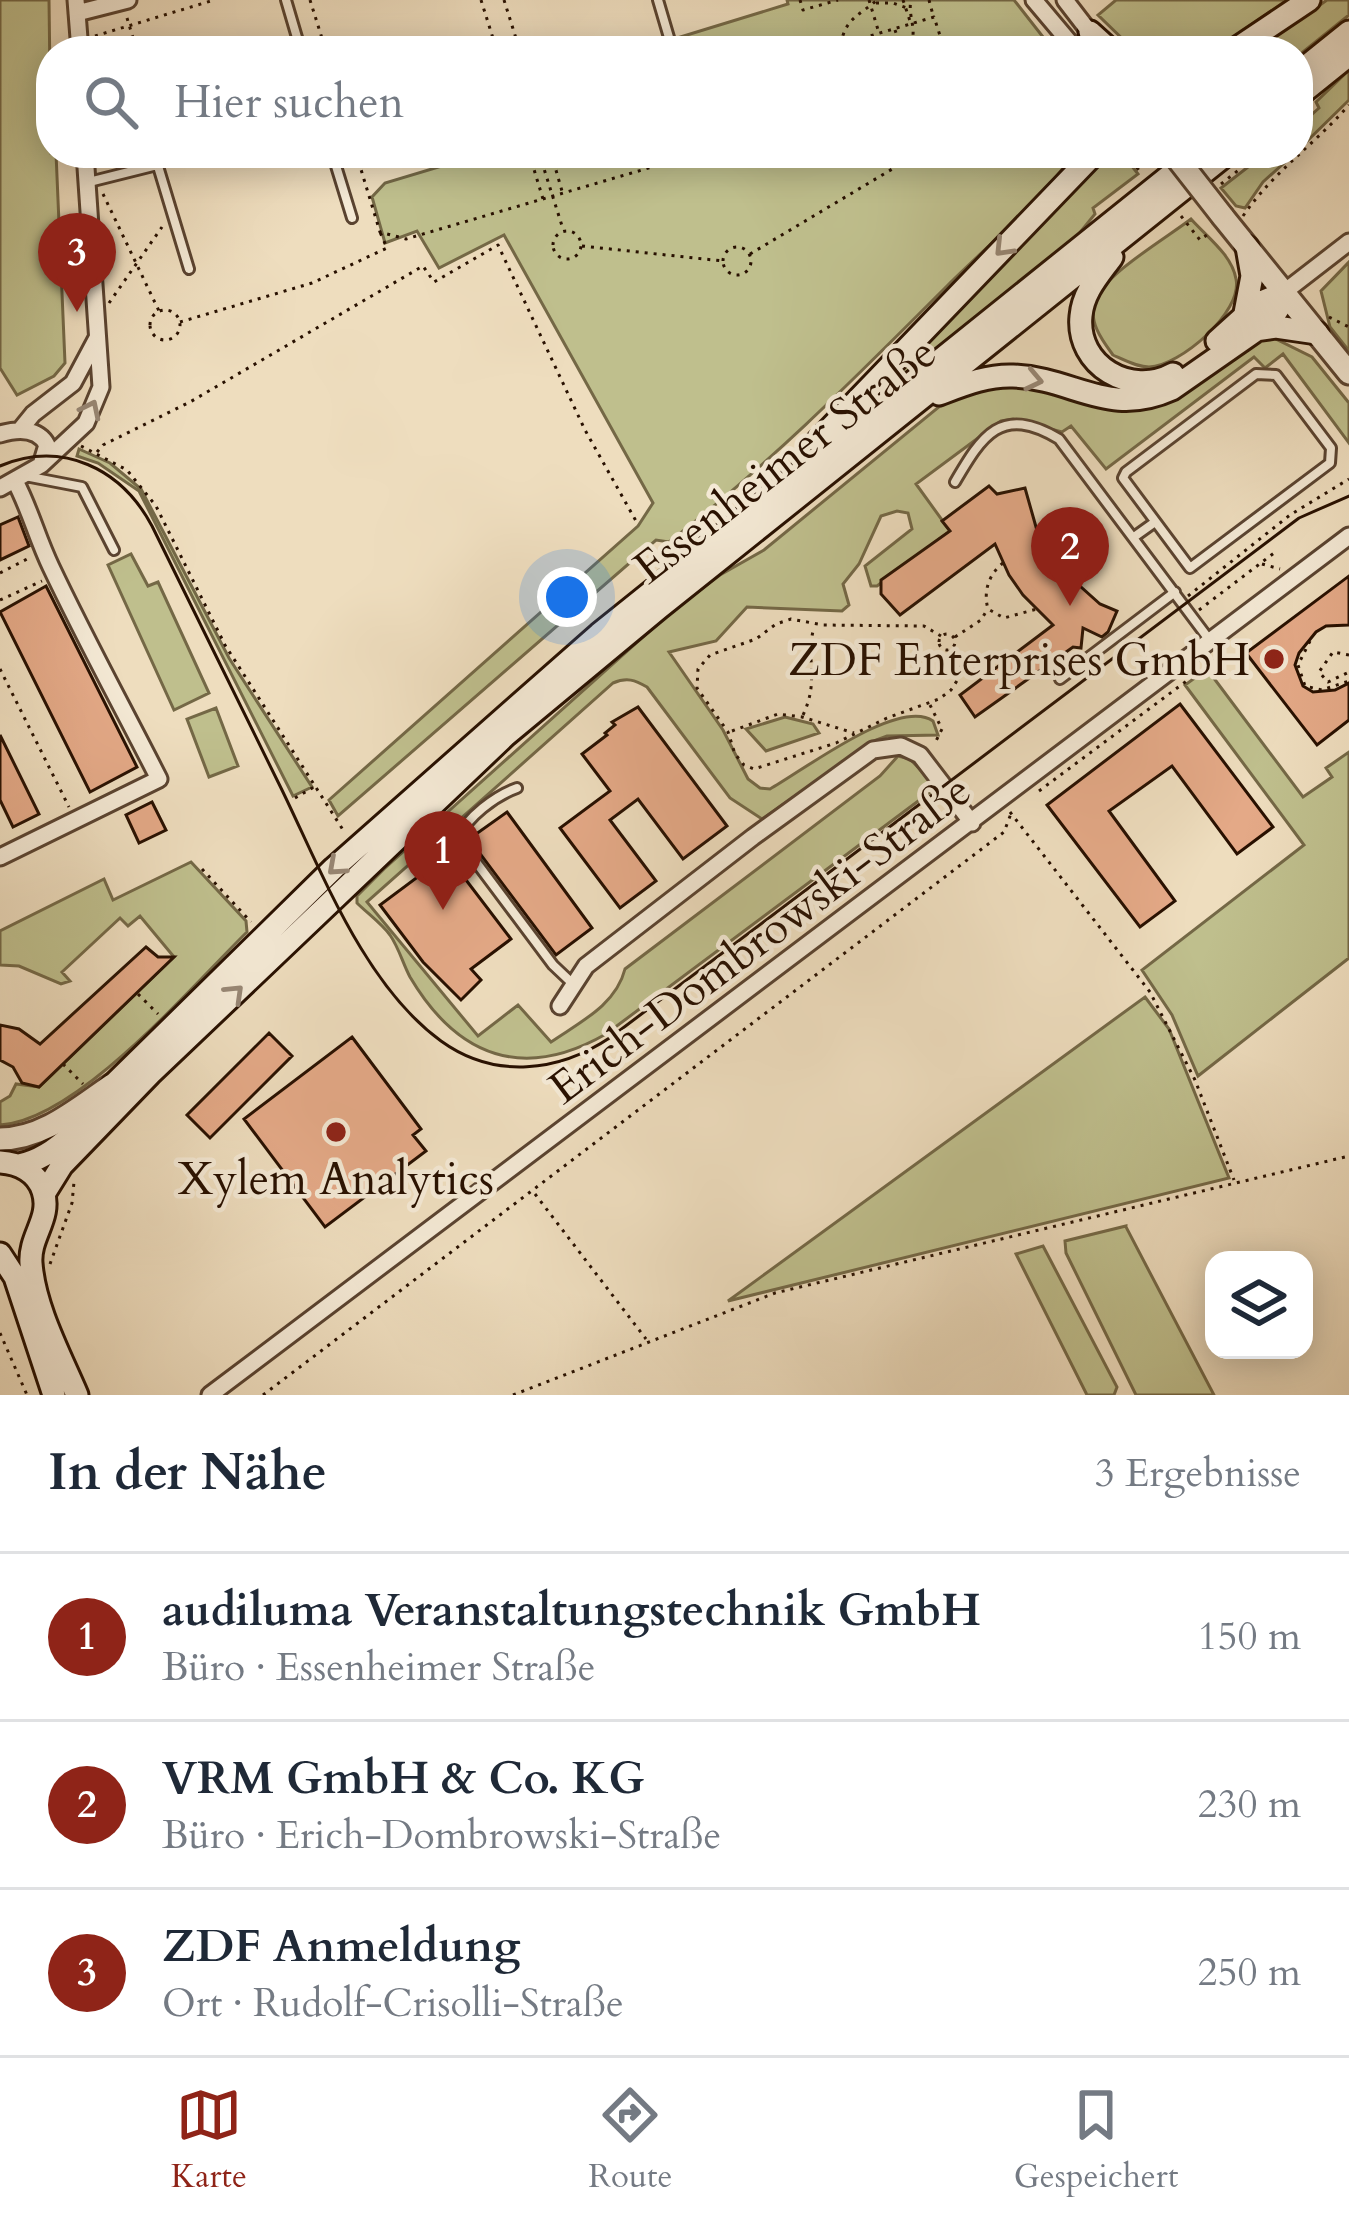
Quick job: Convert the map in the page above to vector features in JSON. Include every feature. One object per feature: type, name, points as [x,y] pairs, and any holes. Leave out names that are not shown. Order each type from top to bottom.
[{"type":"main road","points":[[1255,36],[1309,0]]},
{"type":"main road","points":[[1313,61],[1349,32]]},
{"type":"main road","points":[[1313,93],[1349,55]]},
{"type":"main road","points":[[769,495],[1079,168]]},
{"type":"main road","name":"Essenheimer Straße","points":[[10,1163],[50,1153],[334,868],[599,634],[1179,168]]},
{"type":"main road","points":[[1185,168],[1349,373]]},
{"type":"main road","name":"Essenheimer Straße","points":[[44,1194],[62,1165],[150,1074],[506,736],[658,608],[1209,168]]},
{"type":"main road","points":[[1135,228],[1088,291],[1080,320],[1089,352],[1107,372],[1136,382],[1165,379],[1250,322],[1317,333]]},
{"type":"main road","points":[[1247,247],[1252,276],[1250,322]]},
{"type":"main road","points":[[921,400],[987,377],[1015,376],[1101,398],[1138,400],[1172,389],[1283,293]]},
{"type":"main road","points":[[0,1139],[23,1138],[46,1129],[113,1085]]},
{"type":"main road","points":[[10,1163],[35,1177],[44,1194],[45,1216],[34,1236],[31,1265],[77,1395]]},
{"type":"main road","points":[[34,1236],[0,1252],[13,1270],[54,1395]]},
{"type":"main road","points":[[0,1294],[28,1321]]},
{"type":"street","points":[[1034,0],[1076,36]]},
{"type":"street","points":[[1065,0],[1080,36]]},
{"type":"street","points":[[77,7],[125,1]]},
{"type":"street","points":[[0,857],[159,779],[55,575],[32,526],[30,508],[13,481],[68,442],[86,423],[98,400],[102,371],[89,168]]},
{"type":"street","points":[[1283,293],[1349,242]]},
{"type":"street","points":[[0,434],[20,430],[73,383],[98,335]]},
{"type":"street","points":[[20,430],[46,454]]},
{"type":"street","name":"Erich-Dombrowski-Straße","points":[[210,1395],[972,823],[1006,806],[1216,649],[1349,536]]},
{"type":"street","points":[[560,1006],[586,966],[881,747],[901,746],[920,755],[972,823]]},
{"type":"lane","points":[[286,0],[297,36]]},
{"type":"lane","points":[[658,0],[669,36]]},
{"type":"lane","points":[[92,182],[146,168]]},
{"type":"lane","points":[[158,168],[189,269]]},
{"type":"lane","points":[[337,168],[352,218]]},
{"type":"lane","points":[[1256,374],[1276,375],[1331,448],[1330,463],[1190,568],[1155,522],[1123,478],[1126,472],[1256,374]]},
{"type":"lane","points":[[956,482],[988,433],[1015,424],[1047,431],[1059,439],[1216,649]]},
{"type":"lane","points":[[46,454],[63,481]]},
{"type":"lane","points":[[13,481],[63,481],[87,491],[115,550]]},
{"type":"lane","points":[[1134,537],[1155,522]]},
{"type":"lane","points":[[1060,679],[1178,596]]},
{"type":"lane","points":[[517,788],[499,796],[460,830],[458,838],[553,965],[572,983]]},
{"type":"path","points":[[105,36],[214,0]]},
{"type":"path","points":[[310,0],[321,36]]},
{"type":"path","points":[[481,0],[492,36]]},
{"type":"path","points":[[505,0],[516,36]]},
{"type":"path","points":[[800,0],[803,10],[838,0]]},
{"type":"path","points":[[902,0],[913,36]]},
{"type":"path","points":[[907,8],[910,0]]},
{"type":"path","points":[[929,0],[940,36]]},
{"type":"path","points":[[125,1],[133,36]]},
{"type":"path","points":[[844,36],[850,20],[872,2],[907,8]]},
{"type":"path","points":[[872,2],[879,33]]},
{"type":"path","points":[[869,36],[934,16]]},
{"type":"path","points":[[895,28],[898,36]]},
{"type":"path","points":[[1313,142],[1349,105]]},
{"type":"path","points":[[180,322],[312,283],[387,248],[361,168]]},
{"type":"path","points":[[533,168],[543,201]]},
{"type":"path","points":[[544,168],[563,231]]},
{"type":"path","points":[[555,168],[563,194]]},
{"type":"path","points":[[380,232],[406,239],[650,168]]},
{"type":"path","points":[[750,254],[894,168]]},
{"type":"path","points":[[1137,168],[1141,173]]},
{"type":"path","points":[[1181,215],[1200,240],[1283,168]]},
{"type":"path","points":[[92,182],[159,311]]},
{"type":"path","points":[[96,306],[109,304],[172,214]]},
{"type":"path","points":[[563,231],[554,238],[557,255],[572,258],[582,247]]},
{"type":"path","points":[[563,231],[579,236],[582,247]]},
{"type":"path","points":[[97,452],[423,266],[434,282],[497,245],[585,430],[636,521]]},
{"type":"path","points":[[582,247],[723,261]]},
{"type":"path","points":[[723,261],[734,247],[750,254]]},
{"type":"path","points":[[723,261],[730,273],[741,274],[749,269],[750,254]]},
{"type":"path","points":[[170,310],[180,322],[174,337],[157,338],[151,321],[159,311],[170,310]]},
{"type":"path","points":[[1320,310],[1349,327]]},
{"type":"path","points":[[68,442],[127,470],[156,506],[225,645],[349,840]]},
{"type":"path","points":[[1178,596],[1290,515],[1349,479]]},
{"type":"path","points":[[0,573],[44,551]]},
{"type":"path","points":[[1193,616],[1274,553]]},
{"type":"path","points":[[954,638],[924,626],[783,621],[756,639],[710,655],[701,664],[698,688],[728,732],[735,754],[751,769],[856,734],[929,704],[960,678],[962,668],[951,649],[954,638],[981,620],[988,609],[986,591],[992,572],[1003,563]]},
{"type":"path","points":[[1260,563],[1280,569]]},
{"type":"path","points":[[0,600],[55,575]]},
{"type":"path","points":[[988,609],[1004,618],[1036,609]]},
{"type":"path","points":[[802,717],[812,694],[814,625]]},
{"type":"path","points":[[941,636],[941,647],[951,649]]},
{"type":"path","points":[[1310,641],[1298,665],[1305,686],[1322,690],[1349,681]]},
{"type":"path","points":[[1029,797],[1216,649]]},
{"type":"path","points":[[1349,655],[1333,652],[1319,672],[1328,682],[1349,672]]},
{"type":"path","points":[[0,669],[75,819]]},
{"type":"path","points":[[929,704],[942,729],[934,746]]},
{"type":"path","points":[[728,732],[773,714],[802,717],[856,734]]},
{"type":"path","points":[[295,798],[315,786]]},
{"type":"path","points":[[1006,806],[1150,992],[1195,1080],[1235,1183]]},
{"type":"path","points":[[263,1395],[1004,832],[1006,806]]},
{"type":"path","points":[[202,869],[256,928]]},
{"type":"path","points":[[138,994],[157,1013]]},
{"type":"path","points":[[63,1064],[81,1083]]},
{"type":"path","points":[[513,1395],[775,1293],[1349,1156]]},
{"type":"path","points":[[50,1265],[72,1204],[72,1175]]},
{"type":"path","points":[[533,1192],[647,1341]]},
{"type":"path","points":[[0,1333],[27,1395]]},
{"type":"green space","points":[[0,0],[49,0],[49,36],[36,36],[36,168],[57,168],[65,363],[54,376],[17,395],[0,368]]},
{"type":"green space","points":[[787,0],[1014,0],[1042,36],[684,36],[788,4]]},
{"type":"green space","points":[[1116,0],[1287,0],[1235,36],[1120,36],[1098,15]]},
{"type":"green space","points":[[1327,0],[1349,0],[1349,15],[1313,44],[1313,36],[1276,36]]},
{"type":"green space","points":[[1349,70],[1349,100],[1313,135],[1316,102]]},
{"type":"green space","points":[[435,168],[1062,168],[1014,222],[777,451],[669,542],[656,540],[338,816],[329,800],[638,526],[653,503],[504,235],[439,268],[417,231],[385,243],[372,197],[385,183]]},
{"type":"green space","points":[[1094,168],[1133,168],[1138,174],[1093,208],[1095,214],[1073,241],[853,417]]},
{"type":"green space","points":[[1247,168],[1278,168],[1245,208],[1236,206],[1221,188]]},
{"type":"green space","points":[[1191,219],[1234,270],[1236,292],[1230,307],[1207,335],[1162,364],[1140,366],[1113,355],[1093,316],[1100,291],[1123,268]]},
{"type":"green space","points":[[1349,262],[1349,351],[1330,327],[1321,291]]},
{"type":"green space","points":[[1276,334],[1276,339],[1312,357],[1349,403],[1349,443],[1283,354],[1265,368],[1254,357],[1106,469],[1071,426],[1062,432],[1013,419],[1001,421],[916,484],[950,531],[871,586],[865,566],[912,529],[908,513],[881,516],[859,564],[843,584],[849,605],[842,611],[747,607],[716,641],[669,652],[723,730],[748,779],[760,788],[770,789],[852,739],[898,719],[918,716],[933,721],[938,735],[876,740],[762,819],[730,798],[647,687],[631,680],[618,681],[367,902],[478,1036],[518,1005],[551,1042],[605,1003],[625,969],[880,776],[898,756],[910,759],[937,787],[606,1034],[548,1056],[521,1058],[495,1054],[471,1043],[429,1005],[390,935],[357,903],[357,896],[384,869],[672,611],[764,550],[946,401],[1007,382],[1121,407],[1235,346]]},
{"type":"green space","points":[[79,449],[110,463],[141,489],[229,658],[312,787],[293,796],[139,491],[98,463],[77,456]]},
{"type":"green space","points":[[131,554],[148,586],[158,582],[209,693],[174,710],[108,565]]},
{"type":"green space","points":[[1207,669],[1303,797],[1332,777],[1326,768],[1349,752],[1349,958],[1198,1076],[1172,1015],[1142,970],[1304,845],[1185,685]]},
{"type":"green space","points":[[216,708],[238,766],[209,777],[187,719]]},
{"type":"green space","points":[[785,717],[813,724],[819,733],[766,751],[746,729]]},
{"type":"green space","points":[[191,862],[246,921],[247,932],[98,1076],[31,1118],[0,1125],[0,1102],[16,1084],[39,1087],[174,957],[140,916],[128,926],[120,918],[62,972],[70,981],[61,984],[19,966],[0,965],[0,931],[104,879],[113,900]]},
{"type":"green space","points":[[1145,997],[1169,1029],[1229,1178],[728,1301]]},
{"type":"green space","points":[[1126,1226],[1214,1395],[1136,1395],[1066,1253],[1065,1241]]},
{"type":"green space","points":[[1043,1246],[1117,1387],[1114,1395],[1087,1395],[1016,1254]]},
{"type":"building","points":[[989,486],[997,494],[1025,488],[1038,534],[1061,569],[1100,604],[1117,611],[1102,637],[1083,628],[1081,648],[1073,647],[975,717],[960,695],[1053,625],[1023,595],[995,544],[900,615],[881,594],[881,580],[950,531],[942,521]]},
{"type":"building","points":[[18,517],[29,546],[0,560],[0,525]]},
{"type":"building","name":"ZDF Enterprises GmbH","points":[[1349,576],[1349,625],[1326,626],[1316,632],[1295,665],[1303,686],[1313,692],[1349,683],[1349,720],[1317,745],[1246,653]]},
{"type":"building","points":[[46,586],[137,767],[90,792],[0,612]]},
{"type":"building","points":[[1180,704],[1273,827],[1237,854],[1172,766],[1109,811],[1175,901],[1140,927],[1047,805]]},
{"type":"building","points":[[638,707],[727,826],[683,859],[638,799],[610,820],[656,881],[620,908],[560,828],[610,791],[582,754],[607,735],[615,725],[612,722]]},
{"type":"building","points":[[0,735],[39,814],[13,827],[0,800]]},
{"type":"building","points":[[152,802],[166,830],[139,843],[126,815]]},
{"type":"building","points":[[507,812],[592,928],[556,955],[469,839]]},
{"type":"building","points":[[447,855],[511,939],[471,969],[481,980],[461,1000],[423,962],[380,905]]},
{"type":"building","points":[[146,947],[158,957],[174,957],[39,1087],[22,1083],[13,1067],[0,1060],[0,1025],[19,1029],[40,1044]]},
{"type":"building","points":[[269,1033],[292,1056],[210,1138],[187,1115]]},
{"type":"building","name":"Xylem Analytics","points":[[352,1037],[421,1129],[413,1135],[426,1151],[325,1227],[244,1119]]},
{"type":"tram line","points":[[0,466],[46,456],[67,458],[88,464],[124,488],[152,526],[329,890],[389,990],[441,1041],[462,1053],[483,1062],[527,1067],[570,1058],[611,1037],[1299,518],[1349,496]]},
{"type":"place","name":"ZDF Anmeldung","points":[[77,312]]},
{"type":"place","name":"VRM GmbH & Co. KG","points":[[1070,606]]},
{"type":"place","name":"ZDF Enterprises GmbH","points":[[1274,659]]},
{"type":"place","name":"audiluma Veranstaltungstechnik GmbH","points":[[443,910]]},
{"type":"place","name":"Xylem Analytics","points":[[336,1132]]}]
